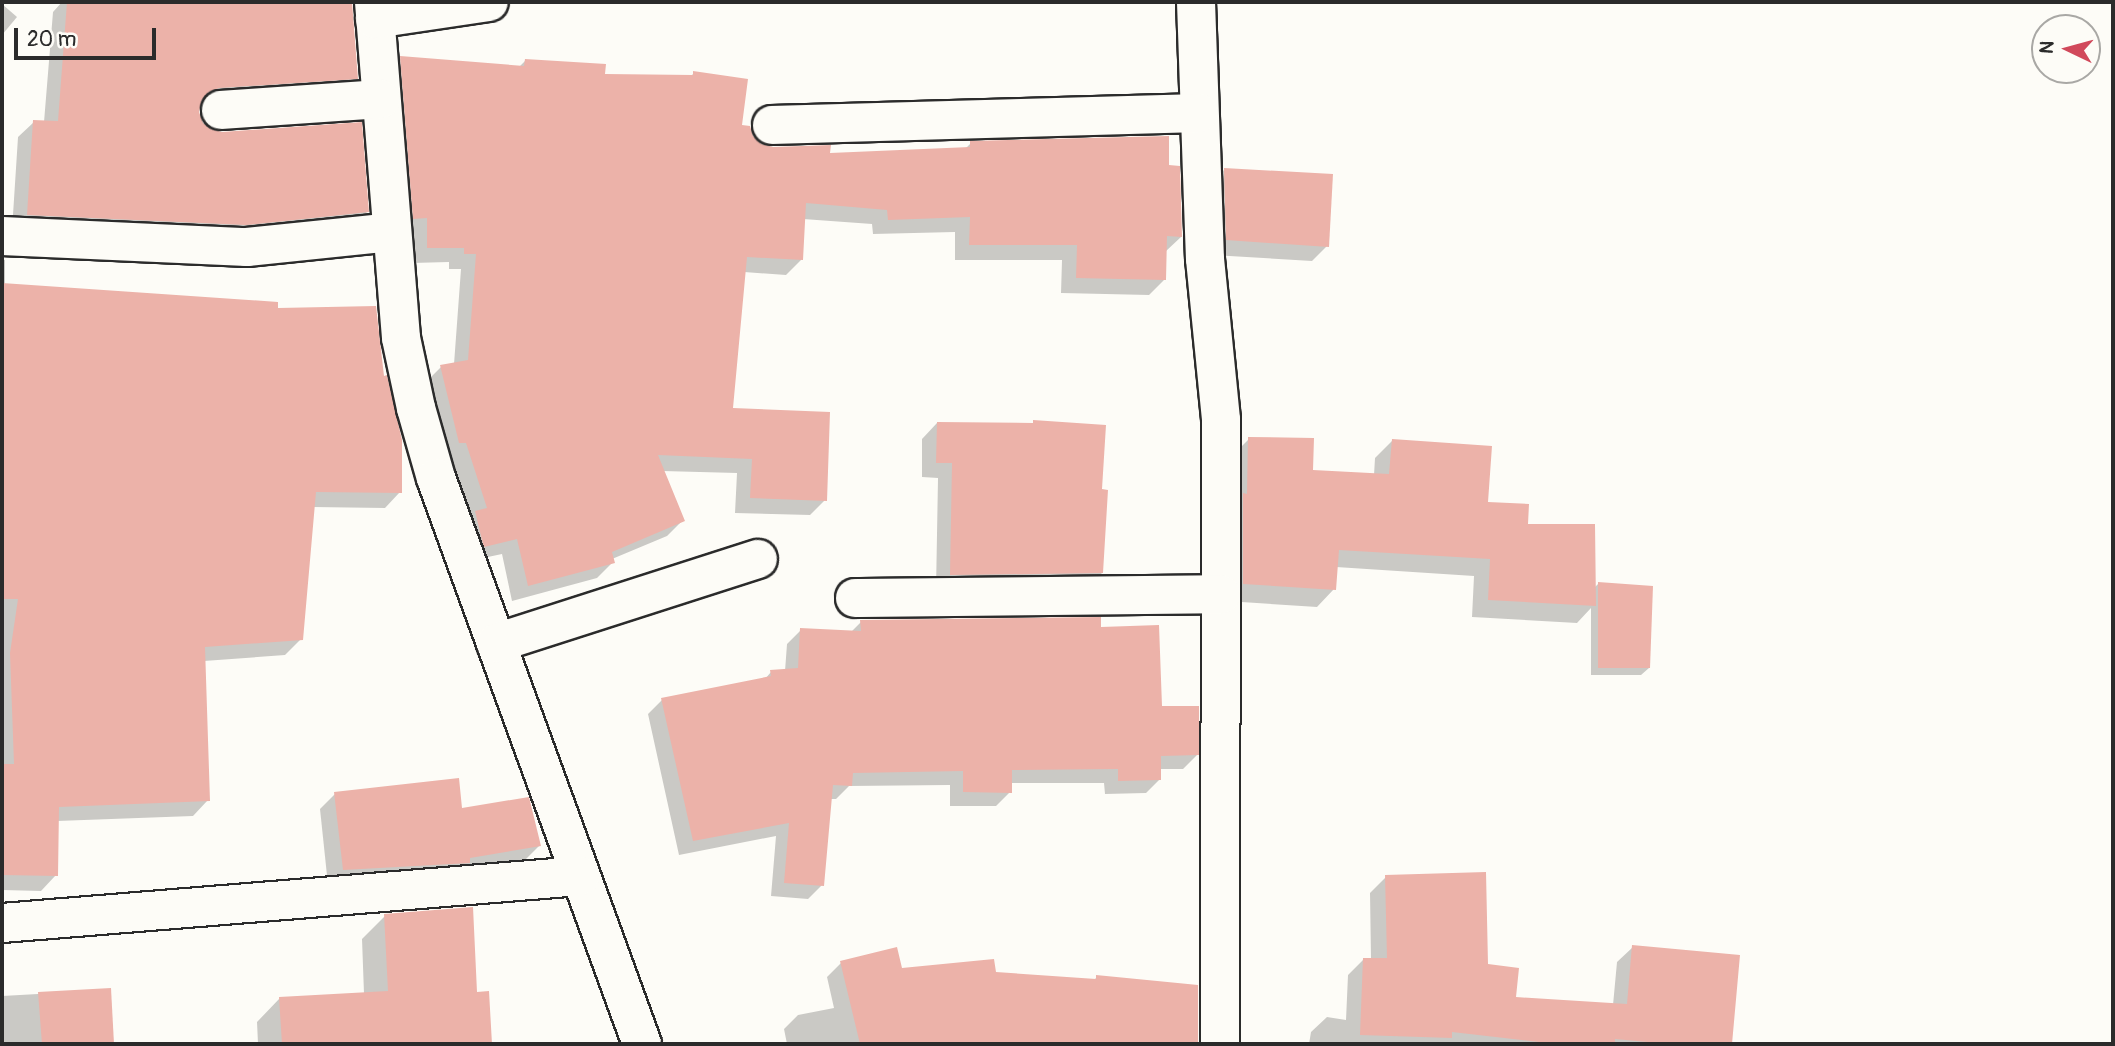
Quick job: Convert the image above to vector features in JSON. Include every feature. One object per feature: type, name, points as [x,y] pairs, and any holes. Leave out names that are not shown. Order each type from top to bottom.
[{"type":"street","points":[[489,2],[374,10],[401,338],[416,408],[436,478],[642,1044]]},
{"type":"street","points":[[1196,2],[1206,259],[1221,420],[1220,1044]]},
{"type":"street","points":[[221,110],[381,99]]},
{"type":"street","points":[[772,125],[1199,113]]},
{"type":"street","points":[[2,236],[247,247],[391,232]]},
{"type":"street","points":[[496,643],[758,559]]},
{"type":"street","points":[[855,598],[1221,594]]},
{"type":"street","points":[[2,923],[580,876]]},
{"type":"building","points":[[67,2],[352,2],[358,79],[219,88],[209,92],[202,100],[199,112],[203,123],[222,132],[362,122],[369,212],[246,225],[27,215],[33,120],[58,121]]},
{"type":"building","points":[[400,56],[524,66],[525,59],[606,64],[605,74],[693,75],[693,71],[748,79],[742,125],[750,126],[753,136],[761,144],[773,147],[831,145],[830,153],[970,147],[970,141],[1169,136],[1169,165],[1180,166],[1182,237],[1167,236],[1166,280],[1076,278],[1077,245],[969,245],[970,217],[888,220],[887,210],[806,203],[803,260],[747,257],[733,408],[830,412],[827,501],[750,498],[752,459],[658,455],[685,521],[612,552],[615,563],[528,586],[517,539],[484,547],[482,540],[475,511],[487,508],[466,443],[459,443],[440,365],[468,360],[476,254],[464,254],[464,248],[427,248],[427,218],[413,219]]},
{"type":"building","points":[[1224,168],[1333,174],[1329,247],[1226,240]]},
{"type":"building","points":[[2,283],[278,302],[278,308],[376,306],[384,376],[387,375],[402,440],[402,493],[316,492],[303,640],[205,647],[210,801],[59,807],[58,876],[2,875],[2,764],[14,764],[10,653],[18,599],[2,599]]},
{"type":"building","points":[[1033,420],[1106,425],[1102,489],[1108,490],[1103,573],[950,575],[952,463],[936,463],[937,422],[1033,423]]},
{"type":"building","points":[[1248,437],[1314,438],[1313,470],[1389,474],[1392,439],[1492,446],[1488,502],[1529,504],[1528,524],[1595,524],[1596,606],[1488,600],[1490,559],[1339,550],[1336,590],[1243,584],[1243,493],[1247,494]]},
{"type":"building","points":[[1598,582],[1653,586],[1650,668],[1598,668]]},
{"type":"building","points":[[1101,617],[1101,627],[1159,625],[1162,706],[1199,706],[1199,755],[1161,756],[1161,780],[1118,781],[1118,769],[1012,770],[1012,793],[963,792],[963,771],[853,773],[852,786],[833,785],[824,886],[784,883],[789,823],[693,841],[661,698],[771,676],[770,670],[798,668],[800,628],[861,631],[860,620]]},
{"type":"building","points":[[459,778],[462,808],[529,797],[541,846],[470,858],[470,863],[343,870],[334,792]]},
{"type":"building","points":[[1486,872],[1488,964],[1519,968],[1516,997],[1627,1004],[1632,945],[1740,955],[1732,1044],[1669,1044],[1615,1039],[1615,1044],[1557,1044],[1452,1032],[1452,1038],[1360,1035],[1363,958],[1387,958],[1385,875]]},
{"type":"building","points":[[473,907],[477,992],[489,991],[492,1044],[282,1044],[279,997],[388,991],[384,914]]},
{"type":"building","points":[[897,947],[902,968],[994,959],[996,972],[1096,979],[1096,975],[1198,985],[1198,1044],[860,1044],[840,961]]},
{"type":"building","points":[[111,988],[114,1044],[42,1044],[38,992]]}]
